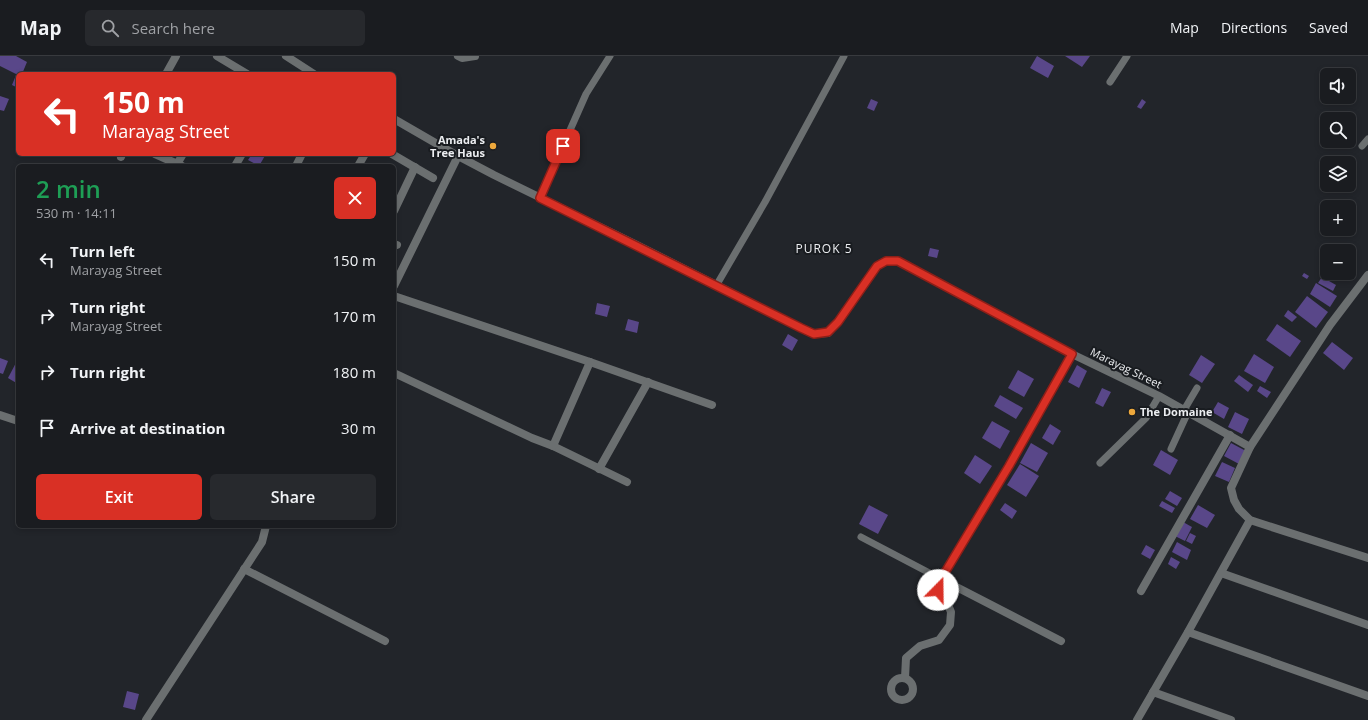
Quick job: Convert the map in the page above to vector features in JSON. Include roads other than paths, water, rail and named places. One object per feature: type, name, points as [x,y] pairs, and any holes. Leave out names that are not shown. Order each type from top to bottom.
[{"type":"street","points":[[167,72],[176,56]]},
{"type":"street","points":[[217,56],[244,72]]},
{"type":"street","points":[[286,56],[311,72]]},
{"type":"street","points":[[458,56],[462,58],[475,56]]},
{"type":"street","points":[[229,72],[233,66]]},
{"type":"street","name":"Marayag Street","points":[[396,120],[458,156],[540,198],[814,334],[828,332],[838,322],[877,266],[886,261],[898,261],[1072,354],[1159,396],[1250,447]]},
{"type":"street","points":[[160,156],[178,164]]},
{"type":"street","points":[[396,156],[434,178]]},
{"type":"street","points":[[396,282],[458,156]]},
{"type":"street","points":[[396,207],[415,167]]},
{"type":"street","points":[[1368,275],[1330,325],[1250,447],[1231,488],[1234,500],[1239,509],[1250,520],[1368,558]]},
{"type":"street","points":[[396,297],[712,405]]},
{"type":"street","points":[[904,678],[906,658],[920,646],[939,640],[950,624],[951,612],[946,600],[938,590],[941,579],[1009,466],[1072,354]]},
{"type":"street","points":[[553,446],[590,362]]},
{"type":"street","points":[[396,375],[532,438],[553,446],[627,482]]},
{"type":"street","points":[[599,469],[648,382]]},
{"type":"street","points":[[0,415],[16,420]]},
{"type":"street","points":[[1141,592],[1230,435]]},
{"type":"street","points":[[1137,720],[1250,520]]},
{"type":"street","points":[[146,720],[262,542],[266,528]]},
{"type":"street","points":[[244,569],[385,641]]},
{"type":"street","points":[[1221,573],[1368,625]]},
{"type":"street","points":[[941,579],[1061,641]]},
{"type":"street","points":[[1188,632],[1368,696]]},
{"type":"street","points":[[1153,692],[1231,720]]},
{"type":"lane","points":[[540,198],[586,94],[610,56]]},
{"type":"lane","points":[[716,286],[765,202],[844,56]]},
{"type":"lane","points":[[1110,82],[1127,56]]},
{"type":"lane","points":[[1362,146],[1368,140]]},
{"type":"lane","points":[[1171,449],[1197,388]]},
{"type":"lane","points":[[1100,462],[1146,418],[1159,396]]},
{"type":"lane","points":[[861,537],[941,579]]},
{"type":"place","name":"Amada's Tree Haus","points":[[493,146]]},
{"type":"place","name":"The Domaine","points":[[1132,412]]},
{"type":"district","name":"PUROK 5","points":[[824,249]]}]
